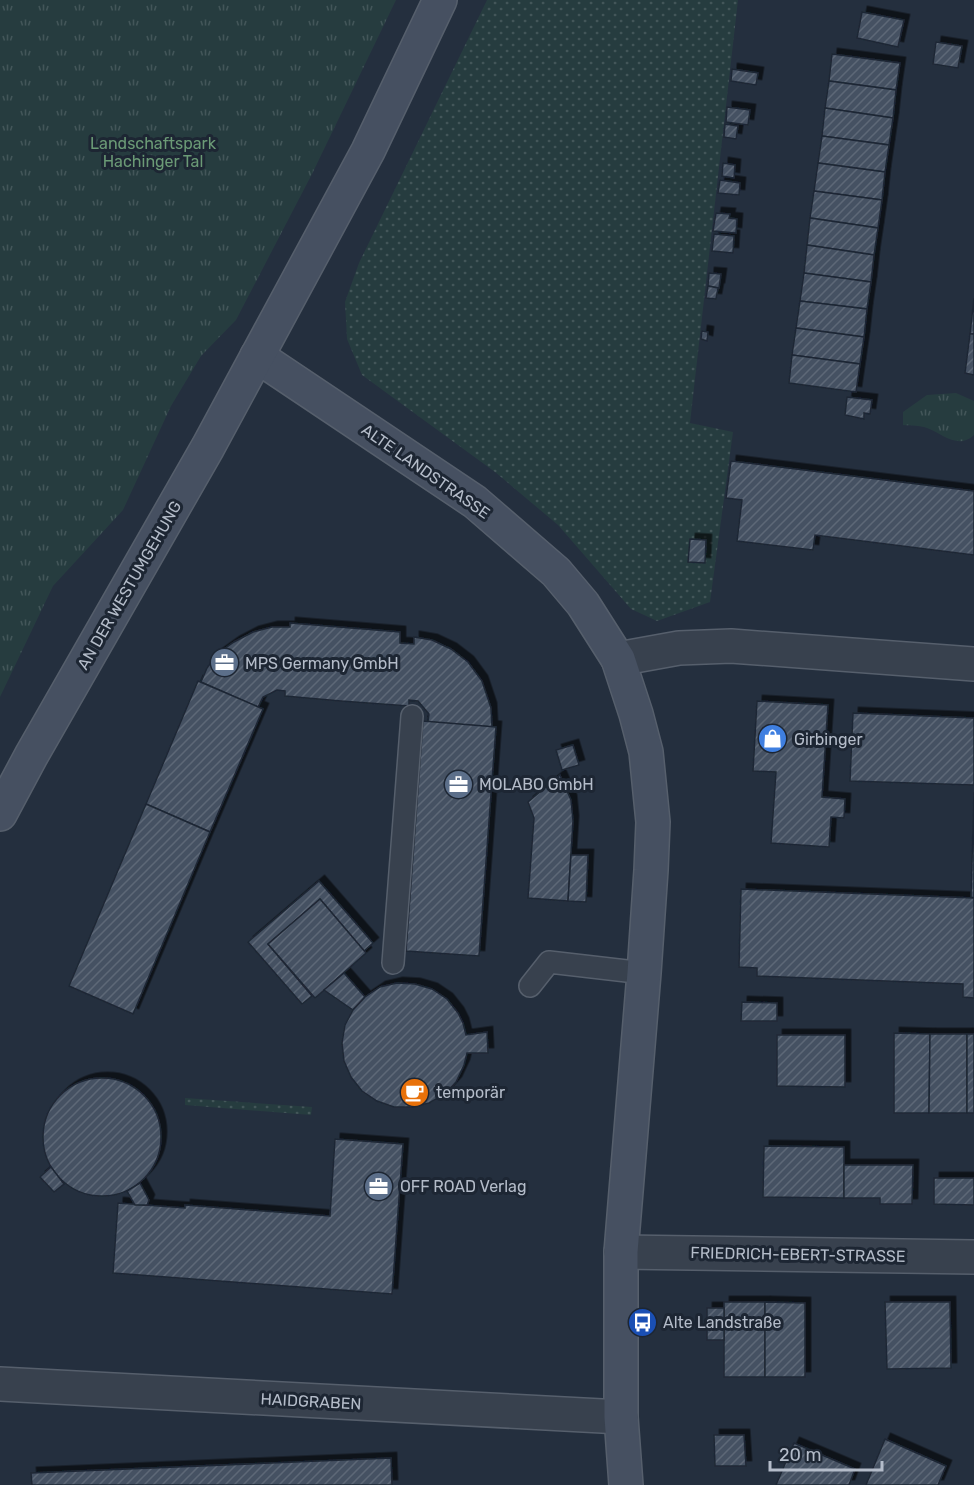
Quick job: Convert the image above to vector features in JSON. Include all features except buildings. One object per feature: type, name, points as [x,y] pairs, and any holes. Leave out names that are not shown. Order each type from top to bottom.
[{"type":"main road","name":"AN DER WESTUMGEHUNG","points":[[0,814],[208,447],[368,151],[440,0]]},
{"type":"main road","name":"ALTE LANDSTRASSE","points":[[257,356],[475,502],[556,572],[583,604],[618,659],[636,714],[646,752],[653,822],[644,973],[621,1252],[621,1417],[626,1485]]},
{"type":"street","points":[[618,659],[679,648],[731,646],[974,664]]},
{"type":"street","name":"FRIEDRICH-EBERT-STRASSE","points":[[621,1252],[974,1257]]},
{"type":"street","name":"HAIDGRABEN","points":[[0,1384],[621,1417]]},
{"type":"lane","points":[[393,963],[412,716]]},
{"type":"lane","points":[[530,986],[549,962],[644,973]]},
{"type":"green space","name":"Landschaftspark Hachinger Tal","points":[[0,0],[396,0],[312,174],[236,320],[201,356],[171,406],[123,510],[53,586],[0,697]]},
{"type":"green space","points":[[487,0],[738,0],[690,423],[733,432],[710,602],[657,621],[631,609],[558,525],[495,472],[362,375],[347,339],[345,302],[359,263]]},
{"type":"green space","points":[[956,393],[974,401],[974,435],[968,439],[956,441],[924,427],[903,425],[903,412],[927,395]]},
{"type":"green space","points":[[185,1098],[312,1107],[311,1115],[185,1105]]},
{"type":"place","name":"MPS Germany GmbH","points":[[224,663]]},
{"type":"place","name":"Girbinger","points":[[773,739]]},
{"type":"place","name":"MOLABO GmbH","points":[[458,784]]},
{"type":"place","name":"temporär","points":[[415,1092]]},
{"type":"place","name":"OFF ROAD Verlag","points":[[379,1186]]},
{"type":"place","name":"Alte Landstraße","points":[[642,1322]]}]
